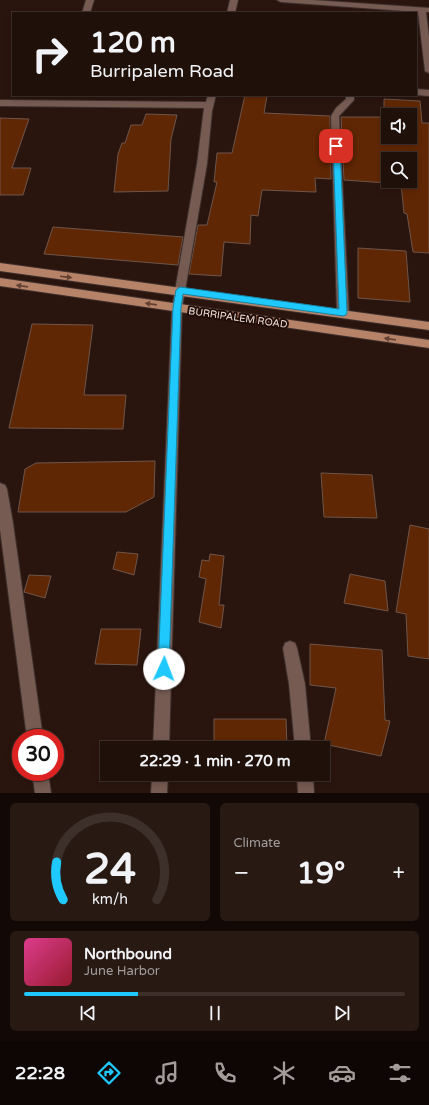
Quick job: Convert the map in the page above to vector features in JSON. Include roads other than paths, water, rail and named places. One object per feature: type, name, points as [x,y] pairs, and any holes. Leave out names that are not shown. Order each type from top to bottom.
[{"type":"main road","name":"BURRIPALEM ROAD","points":[[0,267],[180,290],[429,326]]},
{"type":"main road","name":"BURRIPALEM ROAD","points":[[0,282],[429,344]]},
{"type":"street","points":[[86,12],[90,0]]},
{"type":"street","points":[[231,12],[234,0]]},
{"type":"street","points":[[281,0],[297,4],[350,5],[425,10],[429,71]]},
{"type":"street","points":[[350,5],[350,12]]},
{"type":"street","points":[[417,92],[429,93]]},
{"type":"street","points":[[161,741],[177,308],[188,239],[194,214],[206,138],[209,105],[212,96]]},
{"type":"street","points":[[343,313],[335,116],[338,110],[350,100],[350,96]]},
{"type":"street","points":[[0,103],[63,99],[209,105]]},
{"type":"street","points":[[0,489],[3,522],[34,729]]},
{"type":"street","points":[[290,648],[297,684],[302,741]]},
{"type":"street","points":[[41,781],[43,793]]},
{"type":"street","points":[[159,793],[160,781]]},
{"type":"street","points":[[305,781],[306,793]]}]
